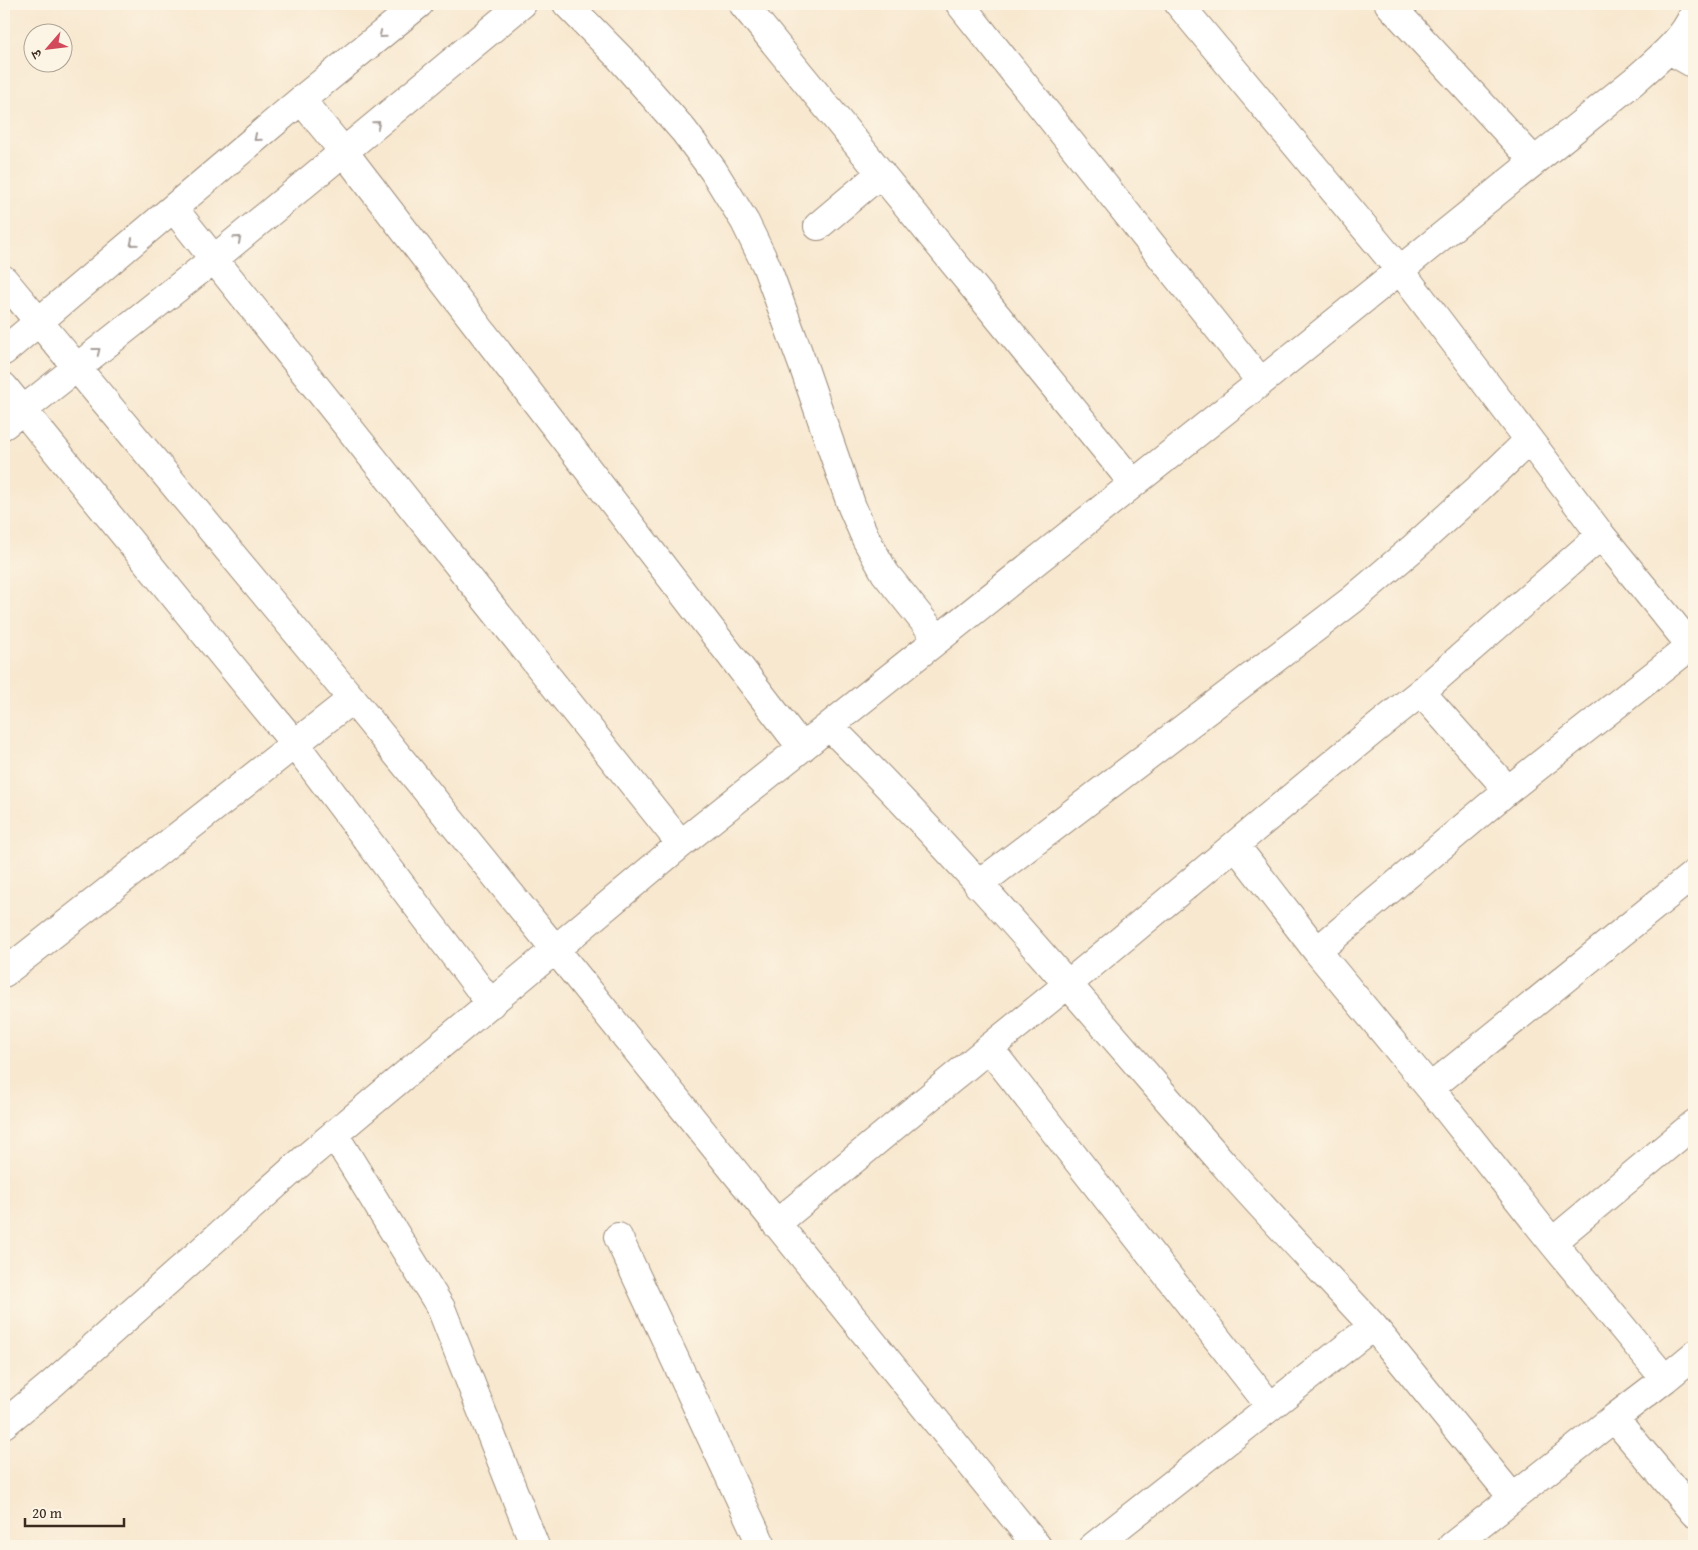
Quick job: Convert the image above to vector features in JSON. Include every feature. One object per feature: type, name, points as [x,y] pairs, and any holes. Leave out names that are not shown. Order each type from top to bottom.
[{"type":"street","points":[[4,351],[301,100],[419,4]]},
{"type":"street","points":[[13,417],[214,259],[522,4]]},
{"type":"street","points":[[567,4],[620,58],[684,131],[713,170],[744,222],[766,265],[852,507],[866,539],[885,573],[938,638]]},
{"type":"street","points":[[743,4],[1133,483]]},
{"type":"street","points":[[960,4],[1261,382]]},
{"type":"street","points":[[1179,4],[1399,269],[1601,535],[1693,646],[1508,790],[1317,950]]},
{"type":"street","points":[[1389,4],[1534,161]]},
{"type":"street","points":[[4,1424],[59,1378],[334,1134],[681,844],[1261,382],[1634,81],[1669,50],[1692,19],[1694,13]]},
{"type":"street","points":[[1669,50],[1694,64]]},
{"type":"street","points":[[301,100],[344,152],[802,748]]},
{"type":"street","points":[[818,226],[881,174]]},
{"type":"street","points":[[174,209],[681,844]]},
{"type":"street","points":[[4,280],[352,699],[1037,1546]]},
{"type":"street","points":[[4,387],[13,417],[296,744],[491,1004]]},
{"type":"street","points":[[978,885],[1352,600],[1478,489],[1529,440]]},
{"type":"street","points":[[776,1224],[989,1048],[1069,985],[1330,764],[1422,692],[1601,535]]},
{"type":"street","points":[[1422,692],[1508,790]]},
{"type":"street","points":[[4,973],[352,699]]},
{"type":"street","points":[[829,726],[877,774],[1069,985],[1231,1173],[1373,1326],[1513,1498]]},
{"type":"street","points":[[1235,845],[1552,1242],[1665,1379]]},
{"type":"street","points":[[1430,1088],[1694,874]]},
{"type":"street","points":[[989,1048],[1270,1406]]},
{"type":"street","points":[[1552,1242],[1694,1124]]},
{"type":"street","points":[[334,1134],[441,1308],[535,1546]]},
{"type":"street","points":[[618,1237],[762,1546]]},
{"type":"street","points":[[1094,1546],[1373,1326]]},
{"type":"street","points":[[1452,1546],[1694,1355]]},
{"type":"street","points":[[1614,1418],[1694,1514]]}]
